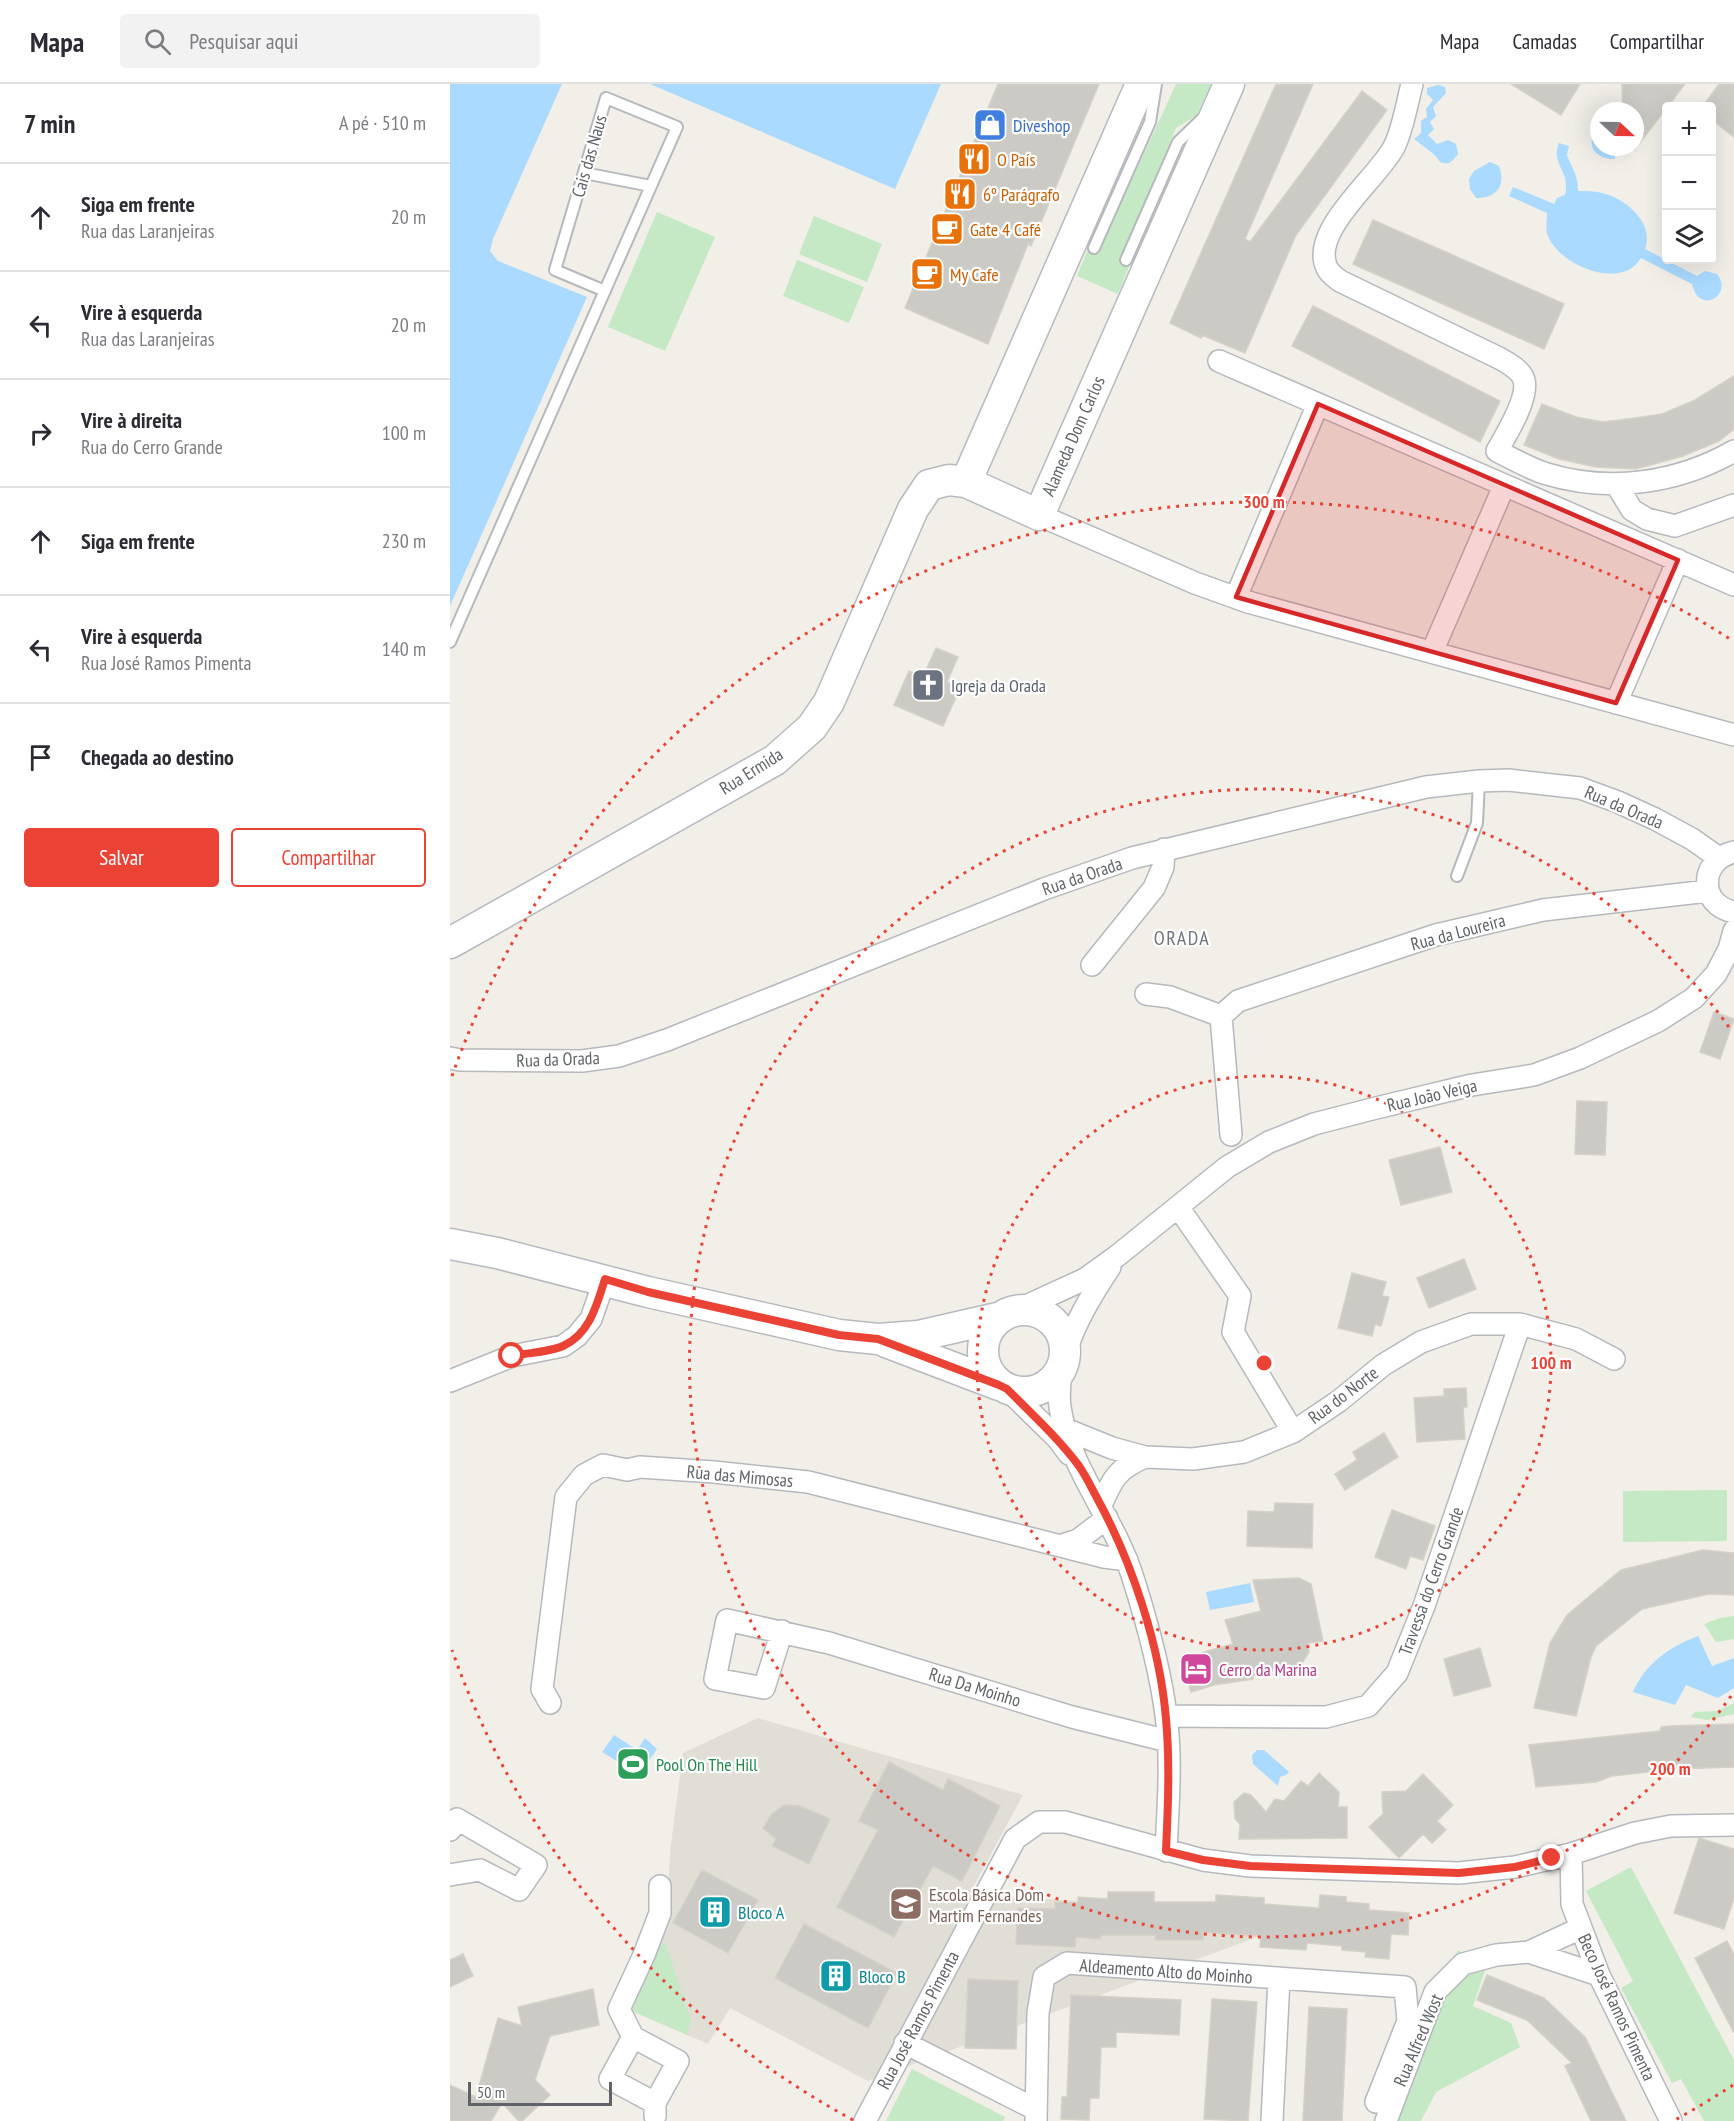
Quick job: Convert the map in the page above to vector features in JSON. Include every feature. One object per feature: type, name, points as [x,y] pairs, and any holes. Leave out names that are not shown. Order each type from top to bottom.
[{"type":"street","points":[[966,482],[1141,84]]},
{"type":"street","points":[[1412,84],[1394,146],[1339,218],[1326,239],[1323,253],[1327,270],[1340,281],[1499,358],[1515,369],[1524,379],[1525,392],[1497,451],[1547,474],[1584,482],[1616,484],[1652,481],[1684,474],[1715,462],[1734,451]]},
{"type":"street","name":"Alameda Dom Carlos","points":[[966,482],[1039,515],[1226,91]]},
{"type":"street","points":[[1219,361],[1734,585]]},
{"type":"street","points":[[1236,597],[1318,404]]},
{"type":"street","name":"Rua Ermida","points":[[450,943],[775,760],[795,743],[812,727],[829,702],[913,509],[929,485],[949,480],[966,482]]},
{"type":"street","points":[[1616,484],[1632,510],[1647,519],[1676,526],[1734,505]]},
{"type":"street","points":[[1432,652],[1504,486]]},
{"type":"street","points":[[1039,515],[1195,583],[1236,597],[1734,735]]},
{"type":"street","points":[[1616,703],[1678,560]]},
{"type":"street","name":"Rua da Orada","points":[[450,1058],[582,1061],[619,1056],[667,1040],[1044,889],[1132,858],[1425,787],[1479,780],[1508,780],[1580,788],[1618,802],[1726,855]]},
{"type":"street","points":[[1092,965],[1154,888],[1163,867],[1164,849]]},
{"type":"street","points":[[1726,855],[1708,873],[1708,891],[1717,904],[1734,912]]},
{"type":"street","name":"Rua da Loureira","points":[[1221,1016],[1238,1002],[1436,935],[1543,910],[1708,891]]},
{"type":"street","name":"Rua João Veiga","points":[[1007,1314],[1085,1279],[1227,1167],[1269,1142],[1314,1124],[1376,1107],[1472,1085],[1534,1075],[1580,1058],[1658,1021],[1694,998],[1716,974],[1729,949],[1734,931]]},
{"type":"street","points":[[1146,994],[1170,998],[1221,1016],[1232,1135]]},
{"type":"street","points":[[1178,1207],[1240,1296],[1233,1332],[1293,1432]]},
{"type":"street","points":[[450,1244],[497,1253],[605,1279],[648,1292],[828,1333],[878,1339],[918,1336],[1024,1310],[1045,1316],[1060,1332],[1063,1360],[1059,1386],[1060,1407],[1065,1429],[1080,1468]]},
{"type":"street","points":[[878,1339],[1020,1393],[1034,1392],[1056,1378],[1073,1329],[1084,1307],[1117,1256]]},
{"type":"street","points":[[450,1381],[512,1356],[563,1346],[577,1336],[591,1319],[605,1279]]},
{"type":"street","points":[[1007,1314],[992,1326],[985,1337],[982,1350],[984,1363],[990,1375],[1058,1439],[1080,1468],[1104,1511],[1127,1560],[1154,1649],[1168,1741],[1166,1851]]},
{"type":"street","name":"Rua do Norte","points":[[1065,1429],[1112,1448],[1145,1457],[1193,1459],[1244,1452],[1293,1432],[1339,1401],[1383,1365],[1421,1342],[1471,1324],[1520,1324],[1576,1339],[1614,1359]]},
{"type":"street","name":"Travessa do Cerro Grande","points":[[1166,1716],[1326,1717],[1368,1706],[1397,1673],[1424,1606],[1520,1324]]},
{"type":"street","points":[[1063,1545],[1078,1540],[1104,1511],[1118,1474],[1127,1464],[1145,1457]]},
{"type":"street","name":"Rua das Mimosas","points":[[550,1703],[542,1689],[566,1497],[584,1475],[603,1465],[627,1470],[640,1467],[703,1471],[808,1482],[1104,1557],[1127,1560]]},
{"type":"street","name":"Rua Da Moinho","points":[[782,1631],[840,1646],[1072,1717],[1168,1741]]},
{"type":"street","points":[[450,1830],[457,1819],[536,1865],[519,1890],[480,1870],[450,1875]]},
{"type":"street","name":"Rua José Ramos Pimenta","points":[[865,2121],[1016,1839],[1039,1822],[1065,1822],[1203,1860],[1250,1866],[1459,1873],[1515,1867],[1571,1854],[1635,1833],[1671,1826],[1734,1825]]},
{"type":"street","name":"Beco José Ramos Pimenta","points":[[1571,1854],[1572,1904],[1599,1975],[1671,2121]]},
{"type":"street","points":[[633,2037],[610,2079],[657,2115],[678,2061],[633,2037],[619,2009],[660,1913],[660,1886]]},
{"type":"street","points":[[1529,1952],[1581,1928]]},
{"type":"street","name":"Rua Alfred Wost","points":[[1386,2121],[1435,1992],[1463,1964],[1496,1955],[1529,1952],[1599,1975]]},
{"type":"street","name":"Aldeamento Alto do Moinho","points":[[905,2043],[1036,2115],[1038,2013],[1044,1977],[1067,1964],[1405,1987],[1408,2021],[1376,2102]]},
{"type":"street","name":"Aldeamento Alto do Moinho","points":[[1272,2121],[1279,1978]]},
{"type":"lane","points":[[1094,248],[1150,122],[1156,84]]},
{"type":"lane","points":[[1126,260],[1178,142],[1226,91]]},
{"type":"lane","name":"Cais das Naus","points":[[450,642],[605,291],[677,127],[606,98],[555,270],[605,291]]},
{"type":"lane","points":[[584,173],[651,186]]},
{"type":"lane","points":[[1457,876],[1477,823],[1479,780]]},
{"type":"highlighted area","points":[[1318,404],[1678,560],[1616,703],[1236,597]]},
{"type":"shaded area","name":"Escola Básica Dom Martim Fernandes","points":[[758,1718],[1023,1795],[969,1895],[1319,1914],[868,2081],[730,2008],[708,2044],[632,2011],[667,1917],[670,1852],[683,1753]]},
{"type":"green space","points":[[1176,84],[1211,84],[1197,115],[1176,128],[1123,255],[1132,259],[1118,294],[1077,276],[1091,242],[1101,247]]},
{"type":"green space","points":[[657,212],[715,237],[665,351],[608,327]]},
{"type":"green space","points":[[814,216],[882,244],[867,282],[799,254]]},
{"type":"green space","points":[[797,260],[864,287],[849,323],[783,296]]},
{"type":"green space","points":[[1727,1490],[1727,1541],[1623,1542],[1623,1491]]},
{"type":"green space","points":[[1734,1616],[1734,1639],[1716,1642],[1704,1624]]},
{"type":"green space","points":[[1734,1703],[1734,1714],[1707,1720],[1691,1717],[1695,1712],[1717,1711]]},
{"type":"green space","points":[[1631,1867],[1734,2060],[1734,2121],[1704,2121],[1681,2079],[1672,2083],[1621,1988],[1633,1981],[1586,1891]]},
{"type":"green space","points":[[658,1940],[666,1945],[691,2020],[687,2035],[632,2011]]},
{"type":"green space","points":[[1458,1950],[1486,1968],[1473,2006],[1511,2023],[1520,2047],[1436,2092],[1421,2121],[1373,2121],[1425,2002]]},
{"type":"green space","points":[[912,2069],[1005,2117],[1003,2121],[886,2121]]},
{"type":"water","points":[[450,84],[562,84],[493,239],[490,251],[498,261],[587,297],[450,606]]},
{"type":"water","points":[[650,84],[941,84],[895,189]]},
{"type":"water","points":[[1438,85],[1445,87],[1446,93],[1433,107],[1436,116],[1430,122],[1434,129],[1428,135],[1437,144],[1448,140],[1456,144],[1458,154],[1446,163],[1440,162],[1435,155],[1414,139],[1421,133],[1421,121],[1427,117],[1426,109],[1433,100],[1427,94],[1427,88]]},
{"type":"water","points":[[1559,143],[1569,146],[1567,155],[1576,176],[1578,191],[1593,191],[1620,200],[1642,221],[1647,239],[1645,249],[1662,258],[1662,264],[1674,264],[1697,276],[1705,271],[1717,274],[1721,282],[1718,295],[1714,299],[1701,299],[1692,284],[1641,258],[1632,268],[1620,273],[1606,273],[1592,271],[1565,257],[1548,236],[1547,213],[1509,196],[1513,187],[1554,204],[1557,198],[1565,195],[1565,179],[1557,151]]},
{"type":"water","points":[[1600,156],[1615,156],[1615,159],[1608,159]]},
{"type":"water","points":[[1490,162],[1499,166],[1500,185],[1498,190],[1489,196],[1476,198],[1470,189],[1469,179],[1474,171]]},
{"type":"water","points":[[1250,1583],[1254,1602],[1210,1610],[1206,1592]]},
{"type":"water","points":[[1698,1636],[1712,1666],[1734,1658],[1734,1688],[1718,1698],[1686,1685],[1675,1705],[1633,1692],[1644,1673],[1659,1658],[1677,1645]]},
{"type":"water","name":"Pool On The Hill","points":[[614,1735],[637,1750],[645,1738],[657,1749],[639,1775],[602,1752]]},
{"type":"water","points":[[1257,1750],[1264,1750],[1289,1772],[1280,1777],[1278,1786],[1253,1764],[1252,1755]]},
{"type":"building","points":[[998,84],[1099,84],[1031,246],[1028,244],[988,344],[905,308]]},
{"type":"building","points":[[1276,84],[1313,84],[1245,239],[1250,242],[1362,91],[1387,110],[1296,235],[1245,353],[1202,335],[1201,338],[1170,323]]},
{"type":"building","points":[[1511,84],[1580,84],[1561,115]]},
{"type":"building","points":[[1622,84],[1685,84],[1671,102],[1662,102],[1662,114],[1644,137],[1644,102],[1623,102]]},
{"type":"building","points":[[1719,84],[1734,84],[1734,137],[1716,123],[1716,102],[1706,102]]},
{"type":"building","points":[[1373,220],[1564,304],[1544,349],[1353,264]]},
{"type":"building","points":[[1313,306],[1500,401],[1480,442],[1292,346]]},
{"type":"building","points":[[1734,376],[1734,429],[1719,441],[1683,456],[1636,469],[1596,467],[1559,459],[1524,445],[1542,404],[1576,417],[1603,422],[1635,418],[1662,414],[1695,400]]},
{"type":"building","name":"Igreja da Orada","points":[[936,648],[958,657],[947,682],[960,688],[943,726],[894,705],[909,671],[923,677]]},
{"type":"building","points":[[1714,1012],[1734,1019],[1720,1059],[1700,1052]]},
{"type":"building","points":[[1577,1101],[1607,1102],[1605,1155],[1575,1154]]},
{"type":"building","points":[[1440,1147],[1452,1192],[1401,1205],[1389,1160]]},
{"type":"building","points":[[1464,1259],[1476,1289],[1429,1308],[1417,1278]]},
{"type":"building","points":[[1352,1273],[1386,1282],[1382,1296],[1389,1297],[1381,1326],[1375,1324],[1372,1336],[1338,1328]]},
{"type":"building","points":[[1466,1388],[1467,1407],[1463,1407],[1465,1439],[1417,1442],[1414,1398],[1444,1396],[1444,1389]]},
{"type":"building","points":[[1384,1433],[1398,1457],[1345,1490],[1335,1474],[1357,1460],[1353,1452]]},
{"type":"building","points":[[1275,1503],[1313,1504],[1312,1548],[1247,1546],[1248,1511],[1274,1512]]},
{"type":"building","points":[[1392,1510],[1435,1526],[1423,1560],[1410,1556],[1406,1569],[1375,1557]]},
{"type":"building","points":[[1703,1550],[1734,1553],[1734,1595],[1709,1594],[1642,1609],[1596,1646],[1576,1716],[1534,1708],[1550,1643],[1567,1615],[1621,1570]]},
{"type":"building","points":[[1299,1578],[1311,1584],[1323,1641],[1308,1643],[1309,1652],[1295,1674],[1285,1673],[1280,1669],[1253,1676],[1253,1679],[1214,1685],[1191,1692],[1182,1658],[1233,1644],[1225,1620],[1261,1611],[1253,1580]]},
{"type":"building","points":[[1480,1648],[1491,1686],[1454,1696],[1444,1659]]},
{"type":"building","points":[[1734,1724],[1734,1767],[1675,1769],[1612,1776],[1596,1782],[1536,1787],[1529,1745],[1660,1731],[1661,1727],[1670,1726]]},
{"type":"building","points":[[889,1762],[943,1790],[948,1779],[1000,1806],[962,1881],[933,1866],[894,1937],[837,1907],[878,1830],[859,1821]]},
{"type":"building","points":[[1319,1773],[1339,1792],[1338,1807],[1347,1807],[1347,1838],[1239,1839],[1240,1824],[1235,1819],[1234,1802],[1244,1793],[1251,1795],[1266,1812],[1275,1799],[1284,1801],[1301,1781],[1308,1786]]},
{"type":"building","points":[[1423,1774],[1453,1805],[1437,1821],[1446,1830],[1432,1843],[1423,1834],[1399,1858],[1369,1827],[1383,1814],[1382,1792],[1406,1791]]},
{"type":"building","points":[[784,1805],[800,1806],[830,1819],[809,1864],[772,1846],[776,1839],[763,1828],[772,1814]]},
{"type":"building","points":[[1699,1838],[1734,1849],[1734,1898],[1724,1929],[1674,1913]]},
{"type":"building","name":"Bloco A","points":[[702,1870],[758,1900],[728,1953],[673,1923]]},
{"type":"building","points":[[1108,1892],[1154,1892],[1154,1902],[1216,1902],[1216,1895],[1264,1898],[1264,1904],[1319,1908],[1320,1895],[1346,1897],[1346,1902],[1369,1904],[1369,1910],[1409,1913],[1408,1935],[1391,1934],[1389,1959],[1365,1957],[1366,1952],[1342,1950],[1342,1946],[1307,1943],[1306,1950],[1260,1947],[1261,1936],[1203,1932],[1203,1940],[1155,1940],[1155,1935],[1101,1935],[1100,1939],[1076,1937],[1075,1947],[1016,1944],[1018,1908],[1055,1909],[1055,1902],[1078,1903],[1078,1897],[1108,1899]]},
{"type":"building","name":"Bloco B","points":[[804,1924],[897,1973],[868,2028],[775,1978]]},
{"type":"building","points":[[1727,1941],[1734,1955],[1734,2033],[1695,1958]]},
{"type":"building","points":[[463,1954],[473,1976],[450,1987],[450,1960]]},
{"type":"building","points":[[1487,1975],[1544,1998],[1585,2037],[1626,2121],[1591,2121],[1565,2066],[1572,2063],[1527,2020],[1477,2000]]},
{"type":"building","points":[[968,1979],[1018,1981],[1016,2049],[965,2048]]},
{"type":"building","points":[[593,1989],[599,2025],[550,2036],[535,2080],[550,2095],[522,2121],[519,2121],[502,2103],[491,2121],[450,2121],[450,2085],[476,2097],[498,2018],[522,2026],[518,2007]]},
{"type":"building","points":[[1071,1995],[1181,2000],[1179,2035],[1116,2032],[1116,2047],[1101,2047],[1099,2098],[1090,2098],[1089,2120],[1061,2119],[1062,2097],[1067,2097]]},
{"type":"building","points":[[1212,1999],[1257,2002],[1248,2121],[1204,2119]]},
{"type":"building","points":[[1309,2007],[1347,2009],[1342,2121],[1303,2121]]},
{"type":"place","name":"Diveshop","points":[[990,125]]},
{"type":"place","name":"O País","points":[[974,159]]},
{"type":"place","name":"6º Parágrafo","points":[[960,194]]},
{"type":"place","name":"Gate 4 Café","points":[[947,229]]},
{"type":"place","name":"My Cafe","points":[[927,274]]},
{"type":"place","name":"Igreja da Orada","points":[[928,685]]},
{"type":"place","name":"Cerro da Marina","points":[[1196,1669]]},
{"type":"place","name":"Pool On The Hill","points":[[633,1764]]},
{"type":"place","name":"Escola Básica Dom Martim Fernandes","points":[[906,1904]]},
{"type":"place","name":"Bloco A","points":[[715,1912]]},
{"type":"place","name":"Bloco B","points":[[836,1976]]},
{"type":"district","name":"ORADA","points":[[1182,938]]},
{"type":"route","points":[[512,1356],[563,1346],[577,1336],[591,1319],[605,1279],[648,1292],[839,1335],[878,1339],[999,1385],[1007,1389],[1058,1439],[1080,1468],[1101,1505],[1133,1575],[1154,1649],[1166,1716],[1169,1785],[1166,1851],[1203,1860],[1250,1866],[1459,1873],[1515,1867],[1552,1858]]}]
